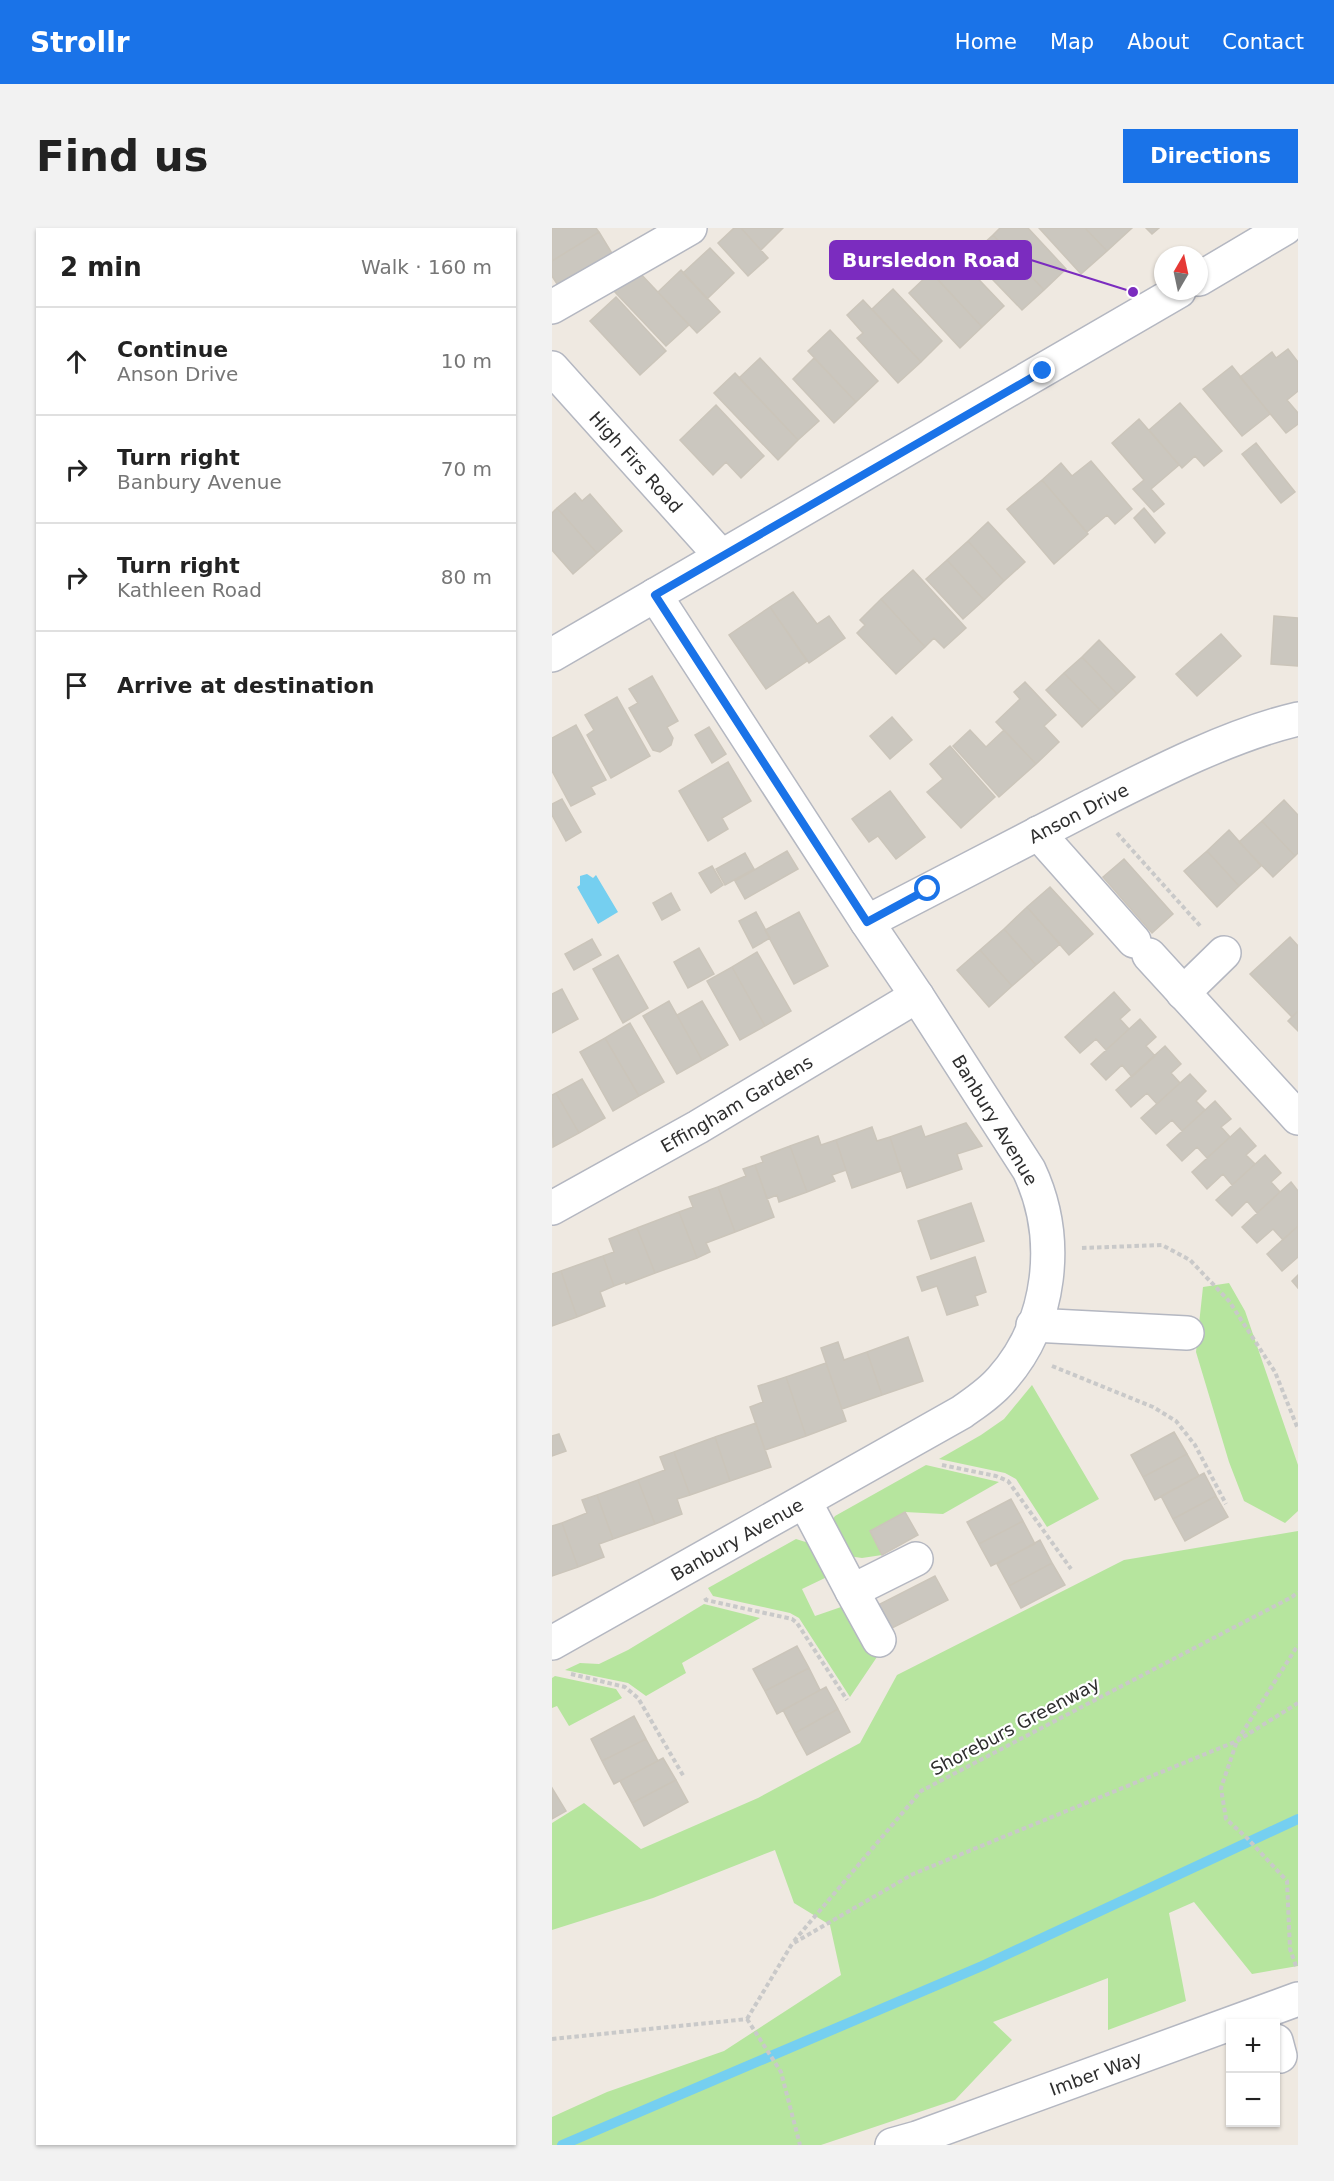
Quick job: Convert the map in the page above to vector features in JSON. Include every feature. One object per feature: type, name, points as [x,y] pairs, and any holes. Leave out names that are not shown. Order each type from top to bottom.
[{"type":"street","points":[[552,307],[690,228]]},
{"type":"street","points":[[1208,274],[1285,228]]},
{"type":"street","points":[[552,655],[1163,300]]},
{"type":"street","name":"High Firs Road","points":[[552,368],[721,556]]},
{"type":"street","name":"Banbury Avenue","points":[[557,1658],[687,1568],[963,1412],[984,1396],[1001,1381],[1026,1339],[1044,1293],[1048,1266],[1048,1238],[1037,1189],[1014,1147],[655,595]]},
{"type":"street","name":"Anson Drive","points":[[867,922],[1137,783],[1237,738],[1270,725],[1298,719]]},
{"type":"street","points":[[1038,833],[1298,1118]]},
{"type":"street","points":[[1183,993],[1224,953]]},
{"type":"street","name":"Effingham Gardens","points":[[552,1208],[698,1127],[917,996]]},
{"type":"street","points":[[1026,1339],[1187,1334]]},
{"type":"street","points":[[805,1502],[879,1640]]},
{"type":"street","points":[[852,1591],[916,1559]]},
{"type":"street","name":"Imber Way","points":[[892,2145],[1269,2017],[1298,1999]]},
{"type":"path","points":[[1093,805],[1224,953]]},
{"type":"path","points":[[1026,1339],[1176,1421],[1195,1445],[1226,1504]]},
{"type":"path","points":[[916,1438],[931,1463],[996,1476],[1008,1481],[1071,1569]]},
{"type":"path","points":[[687,1568],[706,1600],[792,1619],[797,1623],[847,1700]]},
{"type":"path","name":"Shoreburs Greenway","points":[[747,2019],[792,1944],[921,1791],[1292,1598],[1298,1592]]},
{"type":"path","points":[[1298,1646],[1237,1741],[1221,1788],[1226,1819],[1287,1881],[1290,1949],[1298,1972]]},
{"type":"path","points":[[557,1658],[625,1686],[638,1698],[684,1777]]},
{"type":"path","name":"Shoreburs Greenway","points":[[792,1944],[913,1874],[1237,1741],[1298,1702]]},
{"type":"path","points":[[552,2039],[747,2019],[781,2072],[800,2145]]},
{"type":"green space","points":[[1229,1283],[1245,1311],[1298,1465],[1298,1511],[1285,1523],[1244,1501],[1229,1462],[1196,1352],[1203,1287]]},
{"type":"green space","points":[[1032,1385],[1099,1499],[1047,1527],[1016,1479],[1005,1473],[939,1459],[1004,1419]]},
{"type":"green space","points":[[926,1465],[999,1482],[943,1514],[905,1512],[870,1531],[882,1555],[862,1558],[848,1556],[831,1522],[835,1516]]},
{"type":"green space","points":[[1298,1531],[1298,1966],[1252,1974],[1194,1902],[1169,1913],[1186,2001],[1108,2030],[1108,1978],[993,2022],[1012,2040],[955,2100],[821,2145],[552,2145],[552,2117],[607,2092],[724,2051],[841,1975],[830,1925],[794,1903],[775,1850],[653,1898],[552,1930],[552,1823],[584,1803],[641,1849],[758,1798],[860,1743],[897,1675],[1124,1560]]},
{"type":"green space","points":[[796,1539],[812,1544],[827,1577],[802,1589],[815,1616],[844,1606],[883,1648],[850,1697],[799,1618],[790,1613],[713,1596],[708,1588]]},
{"type":"green space","points":[[704,1604],[760,1618],[682,1663],[686,1673],[646,1696],[628,1683],[565,1670],[580,1663],[599,1664],[628,1650]]},
{"type":"green space","points":[[555,1676],[616,1689],[622,1698],[569,1726],[557,1706],[552,1708],[552,1678]]},
{"type":"water","points":[[587,874],[593,878],[596,875],[618,912],[598,924],[577,887],[580,885],[580,876]]},
{"type":"building","points":[[552,228],[596,228],[599,232],[552,261]]},
{"type":"building","points":[[734,228],[741,228],[768,258],[748,276],[718,243]]},
{"type":"building","points":[[741,228],[783,228],[761,250]]},
{"type":"building","points":[[1000,228],[1028,228],[1066,269],[1044,290],[993,235]]},
{"type":"building","points":[[1039,228],[1085,228],[1107,251],[1081,274]]},
{"type":"building","points":[[1085,228],[1132,228],[1107,251]]},
{"type":"building","points":[[1146,228],[1159,228],[1152,234]]},
{"type":"building","points":[[599,232],[613,255],[559,287],[552,276],[552,261]]},
{"type":"building","points":[[993,235],[1044,290],[1022,310],[970,256]]},
{"type":"building","points":[[945,244],[1004,306],[982,327],[923,264]]},
{"type":"building","points":[[710,248],[734,273],[707,299],[683,273]]},
{"type":"building","points":[[637,270],[689,325],[666,346],[614,291]]},
{"type":"building","points":[[681,270],[720,312],[697,333],[658,292]]},
{"type":"building","points":[[931,272],[982,327],[960,348],[909,293]]},
{"type":"building","points":[[893,289],[942,341],[921,362],[872,309]]},
{"type":"building","points":[[616,297],[666,351],[640,375],[590,321]]},
{"type":"building","points":[[863,300],[921,362],[898,383],[857,338],[863,333],[847,315]]},
{"type":"building","points":[[830,330],[878,381],[856,402],[808,351]]},
{"type":"building","points":[[1288,349],[1298,362],[1298,391],[1287,400],[1298,413],[1298,424],[1286,433],[1240,377],[1272,352],[1276,358]]},
{"type":"building","points":[[760,358],[819,421],[798,440],[739,378]]},
{"type":"building","points":[[814,358],[856,402],[834,423],[793,379]]},
{"type":"building","points":[[1232,366],[1270,414],[1242,436],[1203,389]]},
{"type":"building","points":[[735,373],[798,440],[778,460],[714,393]]},
{"type":"building","points":[[1180,403],[1222,451],[1204,466],[1195,456],[1182,468],[1149,430]]},
{"type":"building","points":[[716,405],[764,456],[741,478],[726,462],[713,475],[680,440]]},
{"type":"building","points":[[1139,419],[1179,465],[1151,489],[1164,504],[1154,512],[1133,489],[1144,480],[1112,443]]},
{"type":"building","points":[[1256,443],[1295,492],[1281,503],[1242,454]]},
{"type":"building","points":[[1091,461],[1132,509],[1115,524],[1107,515],[1087,532],[1042,480],[1061,463],[1072,476]]},
{"type":"building","points":[[1042,480],[1088,534],[1054,564],[1007,509]]},
{"type":"building","points":[[575,493],[582,501],[590,494],[622,531],[597,553],[557,508]]},
{"type":"building","points":[[557,508],[597,553],[573,574],[552,550],[552,513]]},
{"type":"building","points":[[1144,508],[1165,533],[1155,543],[1134,518]]},
{"type":"building","points":[[988,522],[1025,562],[1004,581],[968,541]]},
{"type":"building","points":[[968,541],[1004,581],[984,600],[947,560]]},
{"type":"building","points":[[947,560],[984,600],[963,619],[926,579]]},
{"type":"building","points":[[913,570],[966,628],[944,648],[934,638],[925,647],[881,599]]},
{"type":"building","points":[[793,592],[817,624],[829,616],[845,638],[809,663],[770,607]]},
{"type":"building","points":[[881,599],[925,647],[896,674],[857,633],[865,625],[860,620]]},
{"type":"building","points":[[770,607],[807,661],[766,689],[729,635]]},
{"type":"building","points":[[1274,616],[1298,618],[1298,666],[1271,664]]},
{"type":"building","points":[[1221,634],[1241,656],[1197,696],[1176,674]]},
{"type":"building","points":[[1099,640],[1135,677],[1117,694],[1082,657]]},
{"type":"building","points":[[1082,657],[1117,694],[1100,710],[1064,673]]},
{"type":"building","points":[[1064,673],[1100,710],[1082,727],[1046,690]]},
{"type":"building","points":[[652,676],[678,721],[667,727],[673,738],[671,745],[660,752],[653,750],[629,708],[638,703],[629,689]]},
{"type":"building","points":[[1025,682],[1056,715],[1044,726],[1059,742],[1036,764],[996,722],[1020,699],[1014,692]]},
{"type":"building","points":[[617,697],[650,756],[611,778],[587,735],[594,730],[585,715]]},
{"type":"building","points":[[892,717],[912,740],[890,759],[870,736]]},
{"type":"building","points":[[576,725],[606,780],[591,787],[595,794],[571,806],[552,771],[552,738]]},
{"type":"building","points":[[709,727],[726,754],[712,763],[695,735]]},
{"type":"building","points":[[970,730],[986,747],[1004,730],[1036,764],[999,797],[953,746]]},
{"type":"building","points":[[950,746],[995,797],[961,828],[927,792],[943,779],[930,764]]},
{"type":"building","points":[[728,762],[751,801],[722,818],[728,829],[708,841],[679,791]]},
{"type":"building","points":[[890,791],[925,837],[896,859],[878,836],[869,842],[852,819]]},
{"type":"building","points":[[562,799],[581,832],[566,841],[552,815],[552,804]]},
{"type":"building","points":[[1284,800],[1298,815],[1298,853],[1295,856],[1262,821]]},
{"type":"building","points":[[1262,821],[1295,856],[1273,877],[1239,842]]},
{"type":"building","points":[[1229,830],[1261,866],[1239,886],[1207,851]]},
{"type":"building","points":[[787,851],[798,869],[745,899],[735,881]]},
{"type":"building","points":[[1207,851],[1239,886],[1217,907],[1184,871]]},
{"type":"building","points":[[745,853],[754,869],[725,885],[716,869]]},
{"type":"building","points":[[1124,859],[1173,914],[1152,933],[1103,877]]},
{"type":"building","points":[[712,866],[723,885],[711,893],[699,873]]},
{"type":"building","points":[[1050,887],[1093,934],[1069,955],[1027,907]]},
{"type":"building","points":[[671,893],[680,910],[662,920],[653,903]]},
{"type":"building","points":[[1027,907],[1060,944],[1036,965],[1004,929]]},
{"type":"building","points":[[756,912],[770,938],[753,948],[739,921]]},
{"type":"building","points":[[799,912],[828,966],[794,984],[765,930]]},
{"type":"building","points":[[1004,929],[1036,965],[1012,986],[980,950]]},
{"type":"building","points":[[1290,937],[1298,946],[1298,1011],[1292,1017],[1250,974]]},
{"type":"building","points":[[592,939],[601,955],[574,970],[565,954]]},
{"type":"building","points":[[699,948],[714,974],[688,988],[674,962]]},
{"type":"building","points":[[980,950],[1012,986],[989,1007],[957,970]]},
{"type":"building","points":[[757,952],[791,1011],[765,1026],[732,967]]},
{"type":"building","points":[[618,955],[648,1008],[623,1023],[593,969]]},
{"type":"building","points":[[732,967],[765,1026],[740,1040],[707,981]]},
{"type":"building","points":[[562,989],[578,1019],[552,1033],[552,994]]},
{"type":"building","points":[[1114,992],[1130,1010],[1120,1019],[1129,1029],[1106,1050],[1096,1039],[1080,1053],[1065,1037]]},
{"type":"building","points":[[669,1001],[702,1060],[677,1074],[643,1016]]},
{"type":"building","points":[[702,1001],[728,1045],[702,1060],[677,1015]]},
{"type":"building","points":[[1298,1011],[1298,1031],[1288,1021]]},
{"type":"building","points":[[1140,1019],[1156,1037],[1146,1046],[1155,1056],[1132,1077],[1122,1065],[1106,1080],[1091,1064]]},
{"type":"building","points":[[630,1023],[664,1082],[639,1096],[605,1038]]},
{"type":"building","points":[[605,1038],[639,1096],[613,1111],[580,1052]]},
{"type":"building","points":[[1165,1046],[1181,1064],[1171,1073],[1180,1083],[1157,1104],[1147,1093],[1131,1107],[1116,1090]]},
{"type":"building","points":[[1190,1074],[1206,1091],[1196,1101],[1205,1110],[1182,1131],[1172,1120],[1156,1134],[1141,1118]]},
{"type":"building","points":[[582,1079],[605,1118],[579,1133],[556,1093]]},
{"type":"building","points":[[556,1093],[579,1133],[553,1147],[552,1095]]},
{"type":"building","points":[[1215,1101],[1231,1119],[1221,1127],[1230,1137],[1207,1158],[1197,1147],[1182,1161],[1167,1145]]},
{"type":"building","points":[[966,1123],[982,1146],[957,1154],[962,1169],[907,1188],[890,1137],[921,1126],[925,1137]]},
{"type":"building","points":[[872,1127],[877,1141],[890,1137],[901,1171],[852,1188],[836,1140]]},
{"type":"building","points":[[1240,1128],[1256,1146],[1246,1155],[1255,1164],[1232,1185],[1223,1174],[1207,1189],[1192,1172]]},
{"type":"building","points":[[818,1136],[821,1145],[836,1140],[846,1170],[832,1175],[835,1181],[807,1192],[790,1146]]},
{"type":"building","points":[[790,1146],[807,1192],[779,1202],[777,1195],[767,1199],[755,1165],[763,1162],[761,1157]]},
{"type":"building","points":[[1265,1155],[1281,1173],[1271,1182],[1280,1192],[1257,1213],[1247,1201],[1232,1216],[1216,1200]]},
{"type":"building","points":[[755,1165],[774,1217],[735,1232],[718,1187],[746,1176],[743,1169]]},
{"type":"building","points":[[1291,1182],[1298,1191],[1298,1226],[1283,1240],[1273,1229],[1257,1243],[1242,1227]]},
{"type":"building","points":[[718,1187],[735,1232],[706,1243],[710,1252],[697,1258],[679,1212],[693,1207],[689,1197]]},
{"type":"building","points":[[971,1203],[984,1241],[931,1259],[918,1221]]},
{"type":"building","points":[[679,1212],[697,1258],[655,1273],[637,1228]]},
{"type":"building","points":[[1298,1226],[1298,1257],[1282,1271],[1267,1254]]},
{"type":"building","points":[[637,1228],[655,1273],[614,1286],[603,1256],[614,1252],[609,1239]]},
{"type":"building","points":[[603,1256],[614,1286],[600,1292],[605,1306],[577,1317],[561,1271]]},
{"type":"building","points":[[975,1257],[986,1292],[975,1296],[978,1305],[947,1315],[937,1286],[922,1291],[917,1277]]},
{"type":"building","points":[[561,1271],[577,1317],[552,1326],[552,1274]]},
{"type":"building","points":[[1298,1275],[1298,1288],[1292,1281]]},
{"type":"building","points":[[908,1337],[923,1381],[882,1395],[867,1352]]},
{"type":"building","points":[[838,1342],[844,1360],[867,1352],[882,1395],[842,1409],[821,1348]]},
{"type":"building","points":[[826,1363],[846,1421],[806,1436],[786,1377]]},
{"type":"building","points":[[786,1377],[806,1436],[765,1450],[750,1407],[763,1402],[758,1386]]},
{"type":"building","points":[[756,1423],[771,1467],[730,1481],[715,1437]]},
{"type":"building","points":[[1174,1432],[1187,1454],[1143,1477],[1131,1455]]},
{"type":"building","points":[[559,1434],[566,1451],[552,1456],[552,1436]]},
{"type":"building","points":[[715,1437],[730,1481],[690,1495],[674,1452]]},
{"type":"building","points":[[674,1452],[690,1495],[677,1499],[682,1514],[655,1524],[638,1480],[665,1470],[660,1457]]},
{"type":"building","points":[[1187,1454],[1199,1476],[1155,1500],[1143,1477]]},
{"type":"building","points":[[1204,1473],[1216,1496],[1173,1519],[1161,1496]]},
{"type":"building","points":[[638,1480],[655,1524],[613,1539],[597,1495]]},
{"type":"building","points":[[597,1495],[613,1539],[599,1544],[604,1557],[578,1567],[562,1523],[587,1513],[582,1500]]},
{"type":"building","points":[[1216,1496],[1228,1517],[1185,1541],[1173,1519]]},
{"type":"building","points":[[1011,1499],[1023,1521],[979,1544],[967,1522]]},
{"type":"building","points":[[905,1512],[918,1535],[882,1555],[870,1531]]},
{"type":"building","points":[[1023,1521],[1035,1544],[991,1566],[979,1544]]},
{"type":"building","points":[[562,1523],[578,1567],[552,1576],[552,1526]]},
{"type":"building","points":[[1040,1540],[1052,1563],[1009,1586],[997,1564]]},
{"type":"building","points":[[1052,1563],[1065,1585],[1021,1608],[1009,1586]]},
{"type":"building","points":[[935,1576],[948,1600],[890,1629],[878,1605]]},
{"type":"building","points":[[797,1646],[809,1668],[765,1691],[753,1669]]},
{"type":"building","points":[[809,1668],[820,1690],[777,1714],[765,1691]]},
{"type":"building","points":[[826,1687],[838,1709],[795,1733],[783,1710]]},
{"type":"building","points":[[838,1709],[850,1732],[807,1755],[795,1733]]},
{"type":"building","points":[[634,1716],[646,1739],[602,1761],[591,1739]]},
{"type":"building","points":[[646,1739],[658,1761],[614,1784],[602,1761]]},
{"type":"building","points":[[663,1758],[676,1780],[632,1803],[620,1781]]},
{"type":"building","points":[[676,1780],[688,1802],[644,1826],[632,1803]]},
{"type":"building","points":[[552,1788],[566,1811],[552,1819]]},
{"type":"waterway","points":[[562,2145],[982,1966],[1298,1819]]},
{"type":"place","name":"Bursledon Road","points":[[1133,292]]},
{"type":"route","points":[[928,889],[867,922],[655,595],[1043,371]]}]
